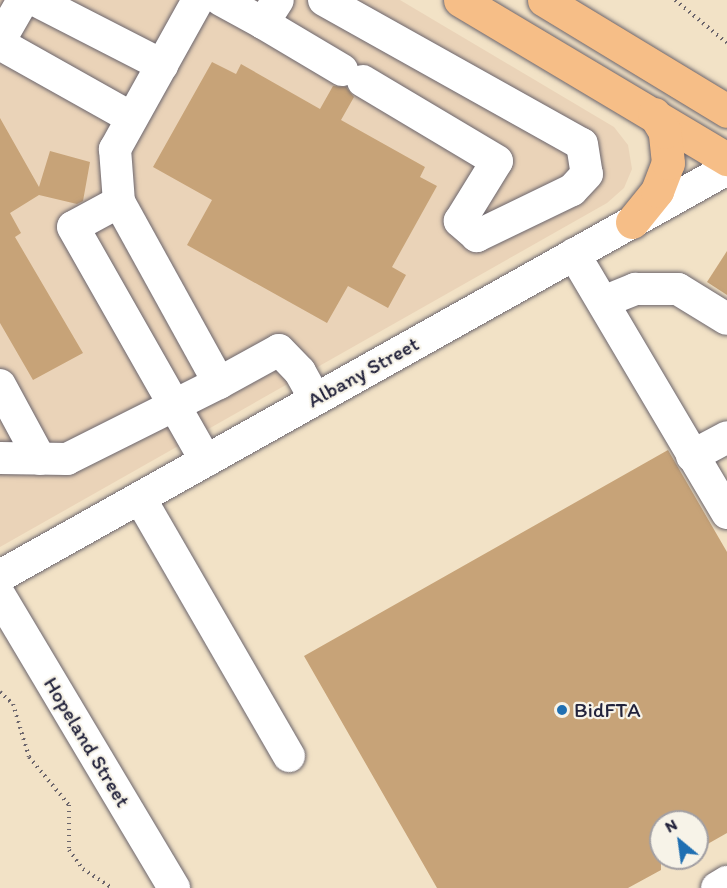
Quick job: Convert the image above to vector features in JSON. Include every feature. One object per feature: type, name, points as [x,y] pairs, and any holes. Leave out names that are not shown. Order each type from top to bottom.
[{"type":"main road","points":[[460,0],[727,159]]},
{"type":"main road","points":[[544,0],[727,111]]},
{"type":"main road","points":[[632,222],[657,191],[668,163],[665,132],[654,114]]},
{"type":"street","points":[[23,0],[0,42],[132,118]]},
{"type":"street","points":[[35,0],[162,65]]},
{"type":"street","points":[[198,0],[116,149],[119,202],[219,383]]},
{"type":"street","points":[[221,0],[271,11],[352,75],[496,161],[460,221],[477,236],[572,190],[587,174],[582,144],[324,0]]},
{"type":"street","name":"Albany Street","points":[[0,576],[727,169]]},
{"type":"street","points":[[119,202],[72,227],[206,461]]},
{"type":"street","points":[[574,254],[727,513]]},
{"type":"street","points":[[603,302],[635,289],[678,289],[727,319]]},
{"type":"street","points":[[0,458],[68,459],[176,408],[279,350],[300,372],[315,399]]},
{"type":"street","points":[[0,385],[40,459]]},
{"type":"street","points":[[692,456],[727,437]]},
{"type":"street","points":[[140,498],[289,756]]},
{"type":"street","name":"Hopeland Street","points":[[0,596],[174,888]]},
{"type":"street","points":[[717,888],[727,882]]},
{"type":"path","points":[[675,0],[727,43]]},
{"type":"path","points":[[0,692],[13,704],[29,757],[69,805],[69,850],[83,869],[112,888]]},
{"type":"shaded area","points":[[0,0],[400,0],[614,127],[628,145],[632,169],[624,188],[607,203],[0,547]]},
{"type":"building","points":[[212,62],[236,74],[241,64],[320,109],[333,86],[346,87],[354,97],[341,120],[425,167],[420,177],[437,186],[392,267],[406,275],[388,308],[348,286],[327,323],[187,245],[212,200],[153,167]]},
{"type":"building","points":[[0,118],[39,187],[50,151],[90,162],[83,201],[77,204],[39,195],[10,213],[21,233],[15,237],[83,353],[33,380],[0,323]]},
{"type":"building","points":[[727,251],[727,295],[707,282]]},
{"type":"building","points":[[668,450],[727,552],[727,833],[709,843],[709,810],[649,810],[649,870],[661,870],[628,888],[437,888],[304,656]]},
{"type":"place","name":"BidFTA","points":[[562,710]]}]
